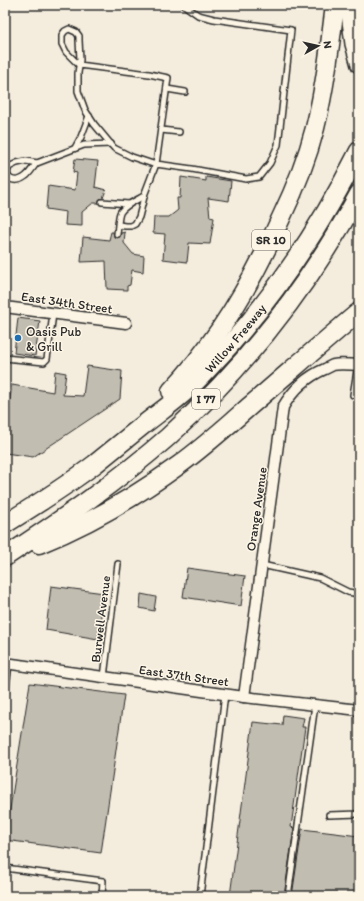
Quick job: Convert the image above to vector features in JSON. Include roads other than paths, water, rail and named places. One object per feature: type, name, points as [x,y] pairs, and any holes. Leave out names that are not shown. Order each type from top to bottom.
[{"type":"highway","name":"SR 10","points":[[127,438],[180,381],[200,356],[222,326],[258,267],[298,180],[315,128],[324,80],[346,6]]},
{"type":"highway","name":"Willow Freeway","points":[[5,524],[67,484],[96,463],[188,390],[218,358],[263,305],[286,274],[312,235],[346,177],[359,150]]},
{"type":"highway","name":"Willow Freeway","points":[[5,558],[59,522],[118,478],[168,437],[222,383],[273,324],[296,293],[338,230],[359,194]]},
{"type":"highway","points":[[5,558],[65,534],[87,523],[125,502],[179,465],[212,439],[359,312]]},
{"type":"main road","points":[[346,6],[353,44],[359,65]]},
{"type":"street","name":"East 34th Street","points":[[5,307],[126,323]]},
{"type":"street","name":"Orange Avenue","points":[[244,697],[283,407],[297,387],[309,377],[334,365],[356,365]]},
{"type":"street","name":"East 37th Street","points":[[7,663],[244,697],[359,710]]},
{"type":"lane","points":[[119,225],[132,226],[139,217],[144,196],[156,164],[168,78],[149,74],[79,65],[66,52],[62,44],[62,36],[65,31],[69,29],[76,32],[79,36],[80,49],[79,65],[78,73],[78,91],[85,110],[94,124],[114,148],[132,157],[156,164],[246,179],[259,177],[270,163],[278,145],[291,30],[214,19],[198,15],[183,5]]},
{"type":"lane","points":[[167,89],[185,92]]},
{"type":"lane","points":[[75,148],[89,116]]},
{"type":"lane","points":[[161,130],[179,132]]},
{"type":"lane","points":[[37,163],[26,161],[9,166],[7,171],[10,179],[13,181],[20,180],[37,163],[75,148],[84,145],[111,144]]},
{"type":"lane","points":[[117,234],[120,213],[129,204],[144,196]]},
{"type":"lane","points":[[102,202],[129,204]]},
{"type":"lane","points":[[5,358],[44,362],[48,359],[53,314]]},
{"type":"lane","points":[[356,365],[353,395],[359,395]]},
{"type":"lane","name":"Burwell Avenue","points":[[104,677],[118,564]]},
{"type":"lane","points":[[262,565],[320,578],[348,592],[359,594]]},
{"type":"lane","points":[[5,695],[7,663]]},
{"type":"lane","points":[[200,896],[225,694]]},
{"type":"lane","points":[[288,896],[315,705]]},
{"type":"lane","points":[[329,815],[359,814]]},
{"type":"lane","points":[[5,868],[103,881],[102,896]]},
{"type":"place","name":"Oasis Pub & Grill","points":[[18,338]]}]
